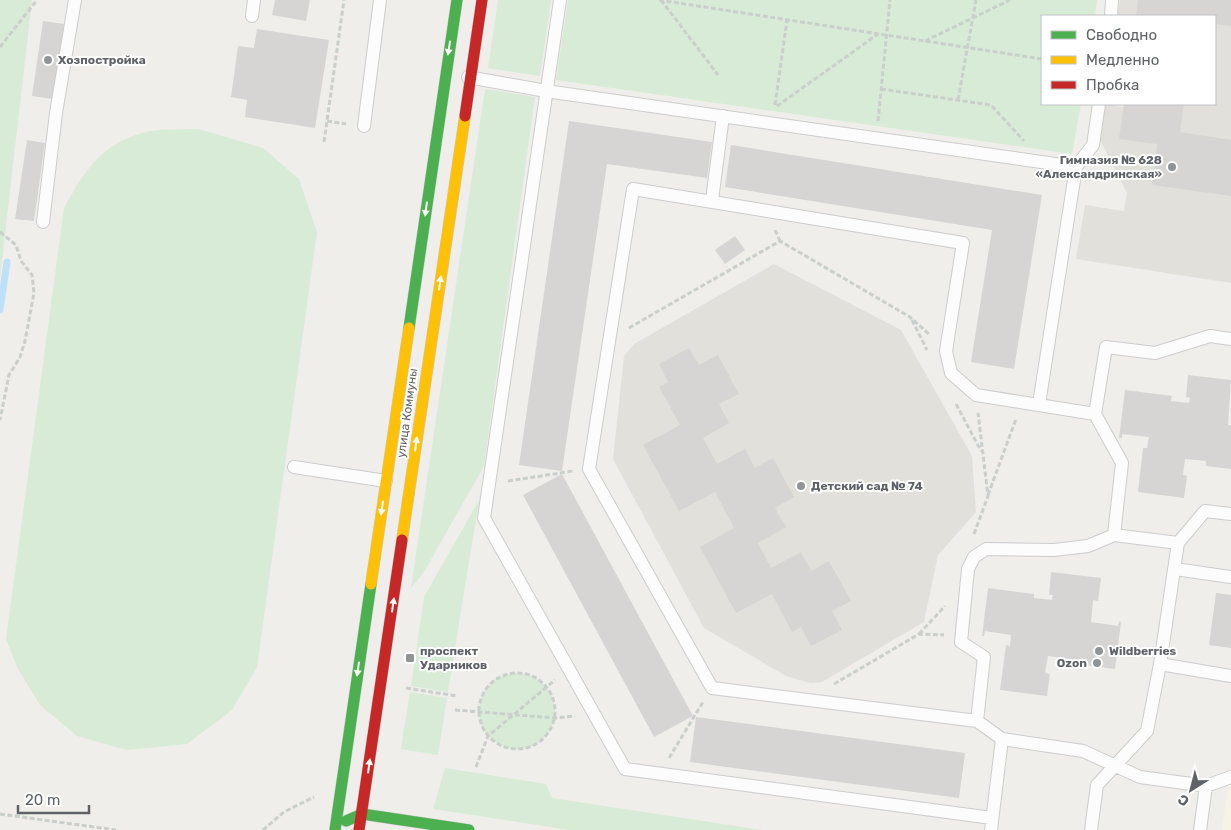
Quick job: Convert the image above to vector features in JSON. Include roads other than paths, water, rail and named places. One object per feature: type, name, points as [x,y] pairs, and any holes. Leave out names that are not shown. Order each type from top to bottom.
[{"type":"main road","name":"улица Коммуны","points":[[337,828],[457,0]]},
{"type":"main road","name":"улица Коммуны","points":[[359,830],[482,0]]},
{"type":"main road","points":[[337,828],[362,814],[469,830]]},
{"type":"lane","points":[[43,222],[56,113],[75,0]]},
{"type":"lane","points":[[252,16],[254,0]]},
{"type":"lane","points":[[364,126],[380,0]]},
{"type":"lane","points":[[560,0],[484,518],[625,769],[991,824],[1002,739]]},
{"type":"lane","points":[[1111,15],[1112,0]]},
{"type":"lane","points":[[446,73],[546,91],[1076,167]]},
{"type":"lane","points":[[1039,404],[1076,167],[1093,144],[1099,105]]},
{"type":"lane","points":[[712,200],[723,116]]},
{"type":"lane","points":[[1096,414],[976,395],[951,373],[946,351],[963,243],[633,188],[589,469],[712,688],[977,721],[1002,739],[1083,750],[1140,777],[1206,786],[1231,778]]},
{"type":"lane","points":[[1114,535],[1122,463],[1096,414],[1106,347],[1156,353],[1210,336],[1231,339]]},
{"type":"lane","points":[[294,467],[386,481]]},
{"type":"lane","points":[[1091,830],[1097,785],[1147,732],[1160,664],[1178,543],[1205,511],[1231,514]]},
{"type":"lane","points":[[977,721],[984,657],[961,642],[968,569],[974,557],[986,549],[1054,550],[1088,546],[1114,535],[1178,543]]},
{"type":"lane","points":[[1175,569],[1231,577]]},
{"type":"lane","points":[[1160,664],[1231,676]]},
{"type":"lane","points":[[1200,830],[1206,786]]},
{"type":"waterway","points":[[0,310],[7,262]]},
{"type":"place","name":"Хозпостройка","points":[[48,60]]},
{"type":"place","name":"Гимназия № 628 «Александринская»","points":[[1172,167]]},
{"type":"place","name":"Детский сад № 74","points":[[801,486]]},
{"type":"place","name":"Wildberries","points":[[1099,651]]},
{"type":"place","name":"проспект Ударников","points":[[410,658]]},
{"type":"place","name":"Ozon","points":[[1097,663]]}]
